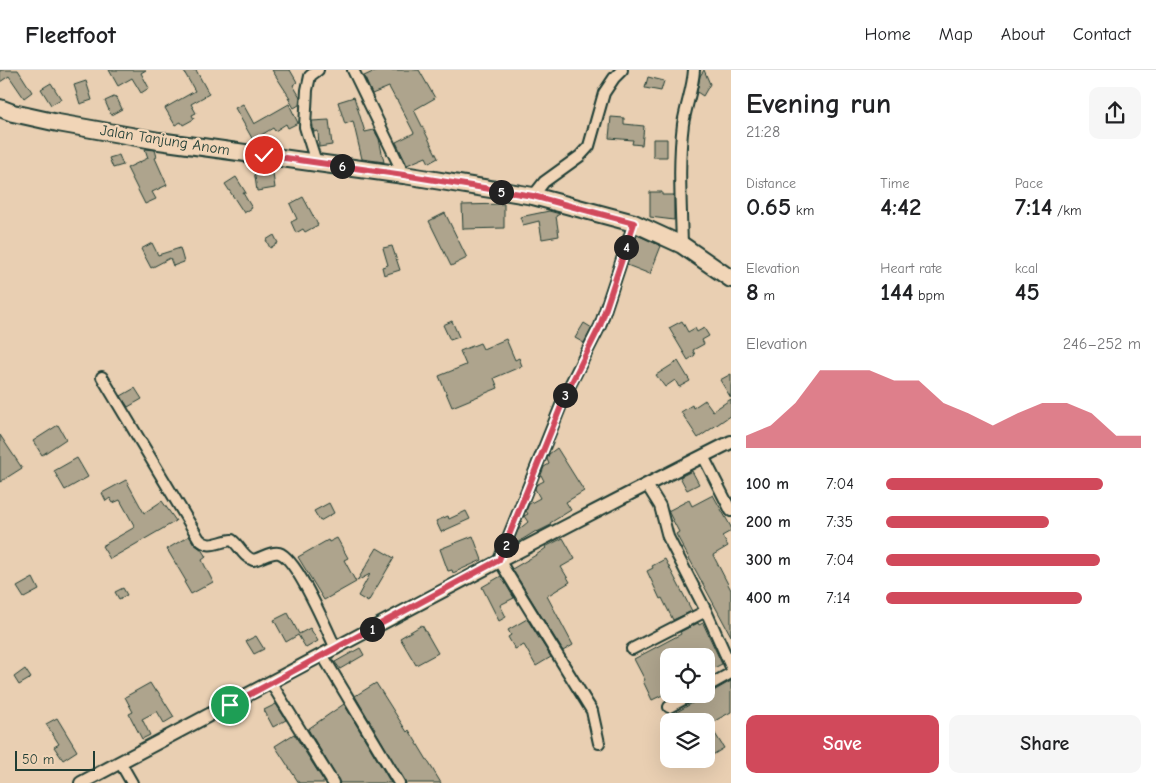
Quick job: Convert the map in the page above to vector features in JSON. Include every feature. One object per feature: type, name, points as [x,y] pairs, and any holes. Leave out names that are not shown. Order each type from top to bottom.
[{"type":"main road","name":"Jalan Tanjung Anom","points":[[0,108],[13,113],[58,123],[159,141],[316,162],[533,196],[634,223],[682,245],[731,279]]},
{"type":"street","points":[[316,162],[305,127],[310,76],[318,70]]},
{"type":"street","points":[[353,70],[404,175]]},
{"type":"street","points":[[533,196],[544,182],[574,161],[589,146],[604,93],[622,70]]},
{"type":"street","points":[[682,245],[680,184],[684,122],[694,80],[694,70]]},
{"type":"street","points":[[499,560],[566,394],[600,326],[634,223]]},
{"type":"street","points":[[102,378],[199,539],[204,544],[210,546],[232,540],[237,543],[246,557],[253,560],[274,553],[283,556],[298,572],[336,649]]},
{"type":"street","points":[[81,783],[323,656],[499,560],[731,442]]},
{"type":"street","points":[[703,456],[731,511]]},
{"type":"street","points":[[647,486],[660,506],[668,537],[706,611],[731,667]]},
{"type":"street","points":[[499,560],[592,711],[599,743]]},
{"type":"street","points":[[632,648],[706,611]]},
{"type":"street","points":[[323,656],[399,783]]},
{"type":"street","points":[[715,681],[731,673]]},
{"type":"street","points":[[271,683],[333,783]]},
{"type":"street","points":[[669,707],[676,703]]},
{"type":"street","points":[[120,762],[132,783]]},
{"type":"building","points":[[0,70],[18,70],[32,92],[24,98],[9,76],[0,82]]},
{"type":"building","points":[[109,70],[146,70],[141,73],[149,88],[141,93],[132,78],[118,86]]},
{"type":"building","points":[[183,70],[196,70],[209,94],[191,104],[196,113],[192,115],[194,119],[183,125],[181,122],[175,125],[165,108],[195,91]]},
{"type":"building","points":[[272,70],[290,70],[297,82],[293,85],[300,97],[299,105],[294,108],[288,98],[290,98]]},
{"type":"building","points":[[377,70],[419,70],[435,98],[414,110],[438,158],[429,163],[426,157],[407,165],[396,142],[414,133],[389,87],[372,94],[364,76]]},
{"type":"building","points":[[704,70],[710,84],[703,96],[697,92],[700,76]]},
{"type":"building","points":[[648,77],[664,81],[661,91],[645,88]]},
{"type":"building","points":[[86,81],[92,100],[80,104],[74,85]]},
{"type":"building","points":[[51,83],[61,99],[51,105],[41,89]]},
{"type":"building","points":[[116,96],[122,109],[111,115],[105,101]]},
{"type":"building","points":[[354,97],[365,132],[374,130],[379,139],[384,162],[362,159],[353,121],[345,124],[338,102]]},
{"type":"building","points":[[243,104],[254,124],[289,104],[298,123],[288,128],[286,124],[275,131],[273,128],[253,140],[235,108]]},
{"type":"building","points":[[611,117],[624,118],[624,124],[644,126],[642,145],[632,144],[633,140],[609,138]]},
{"type":"building","points":[[329,120],[332,145],[319,147],[318,131],[314,132],[312,121]]},
{"type":"building","points":[[653,139],[667,139],[667,157],[653,157]]},
{"type":"building","points":[[145,149],[155,150],[157,157],[155,158],[167,185],[152,192],[156,199],[145,204],[127,168],[148,158]]},
{"type":"building","points":[[119,155],[123,165],[113,168],[109,158]]},
{"type":"building","points":[[272,167],[275,188],[257,191],[254,170]]},
{"type":"building","points":[[236,177],[246,193],[243,193],[252,208],[244,213],[225,184]]},
{"type":"building","points":[[650,192],[674,195],[674,220],[650,217]]},
{"type":"building","points":[[303,197],[318,225],[305,232],[303,229],[296,233],[291,222],[297,219],[290,204]]},
{"type":"building","points":[[504,204],[504,228],[463,229],[462,205]]},
{"type":"building","points":[[549,211],[560,214],[556,216],[559,236],[542,239],[539,221],[523,225],[520,217]]},
{"type":"building","points":[[445,213],[467,258],[451,266],[429,221]]},
{"type":"building","points":[[274,235],[278,243],[270,248],[266,240]]},
{"type":"building","points":[[637,235],[661,246],[650,274],[627,265]]},
{"type":"building","points":[[152,243],[158,255],[180,248],[184,262],[173,266],[170,258],[151,268],[141,249]]},
{"type":"building","points":[[392,246],[400,270],[384,275],[382,267],[388,265],[383,248]]},
{"type":"building","points":[[452,321],[459,337],[450,340],[443,325]]},
{"type":"building","points":[[682,321],[688,332],[695,328],[697,332],[704,328],[709,336],[702,340],[704,344],[693,350],[695,355],[688,360],[669,328]]},
{"type":"building","points":[[584,323],[592,328],[584,343],[575,338]]},
{"type":"building","points":[[506,339],[515,360],[519,358],[522,366],[494,378],[498,388],[452,407],[439,376],[466,365],[460,351],[480,343],[483,349]]},
{"type":"building","points":[[678,361],[690,381],[679,387],[675,380],[665,387],[656,375]]},
{"type":"building","points":[[731,374],[731,398],[720,380]]},
{"type":"building","points":[[135,388],[142,399],[128,407],[121,396]]},
{"type":"building","points":[[731,399],[731,415],[698,438],[681,412],[692,405],[693,408],[705,400],[713,411]]},
{"type":"building","points":[[58,425],[66,439],[42,455],[33,441]]},
{"type":"building","points":[[0,435],[22,468],[0,482]]},
{"type":"building","points":[[557,448],[584,491],[566,502],[571,510],[550,523],[551,525],[536,531],[515,544],[513,542],[518,530],[528,522],[524,516],[528,514],[526,511],[529,504],[540,498],[535,489],[536,485],[544,481],[541,475],[544,467],[549,464],[547,459],[549,454]]},
{"type":"building","points":[[77,458],[88,477],[65,490],[54,471]]},
{"type":"building","points":[[692,471],[699,484],[687,490],[680,477]]},
{"type":"building","points":[[126,480],[144,513],[162,501],[176,521],[110,559],[102,546],[135,527],[120,500],[113,503],[110,498],[106,501],[102,493]]},
{"type":"building","points":[[713,495],[731,527],[731,531],[722,536],[728,546],[713,555],[731,590],[731,636],[676,534],[679,532],[668,511],[689,500],[692,506]]},
{"type":"building","points":[[329,503],[334,513],[320,521],[314,511]]},
{"type":"building","points":[[466,511],[470,519],[441,532],[436,521],[448,516],[449,519]]},
{"type":"building","points":[[189,536],[206,557],[202,560],[213,582],[191,594],[184,582],[186,581],[167,549]]},
{"type":"building","points":[[473,536],[482,560],[453,573],[452,570],[448,571],[440,549]]},
{"type":"building","points":[[337,538],[348,558],[344,560],[356,582],[324,600],[298,557],[328,540],[329,542]]},
{"type":"building","points":[[563,538],[575,559],[561,567],[570,582],[547,596],[573,645],[563,651],[512,569],[536,555],[545,547]]},
{"type":"building","points":[[377,548],[394,558],[368,602],[358,596],[370,574],[357,581]]},
{"type":"building","points":[[665,559],[692,611],[673,620],[662,598],[660,599],[647,571]]},
{"type":"building","points":[[501,576],[514,598],[500,605],[506,617],[499,621],[482,587]]},
{"type":"building","points":[[33,578],[39,590],[24,598],[17,587]]},
{"type":"building","points":[[123,588],[127,595],[119,599],[115,592]]},
{"type":"building","points":[[288,613],[299,634],[310,628],[318,641],[306,648],[298,635],[286,642],[274,620]]},
{"type":"building","points":[[527,619],[551,657],[536,666],[524,645],[515,649],[508,637],[511,635],[508,630]]},
{"type":"building","points":[[698,623],[699,625],[703,623],[715,648],[660,648],[660,696],[652,700],[643,681],[645,680],[634,659],[681,634],[680,632]]},
{"type":"building","points":[[422,625],[438,653],[416,665],[400,638]]},
{"type":"building","points":[[256,636],[264,649],[254,654],[246,641]]},
{"type":"building","points":[[360,648],[364,655],[340,669],[335,662]]},
{"type":"building","points":[[715,649],[722,664],[715,668]]},
{"type":"building","points":[[25,669],[31,678],[19,685],[14,677]]},
{"type":"building","points":[[731,681],[731,712],[715,721],[715,713],[675,713],[692,703],[715,703],[715,690]]},
{"type":"building","points":[[150,683],[155,691],[157,690],[174,717],[164,723],[157,711],[142,719],[150,735],[142,739],[129,714],[133,712],[125,697]]},
{"type":"building","points":[[376,683],[407,732],[409,730],[441,783],[406,783],[355,696]]},
{"type":"building","points":[[276,704],[286,720],[273,727],[264,710]]},
{"type":"building","points":[[344,704],[391,783],[340,783],[308,729]]},
{"type":"building","points":[[57,718],[77,751],[63,760],[54,747],[59,744],[46,724]]},
{"type":"building","points":[[294,734],[325,783],[299,783],[275,746]]},
{"type":"building","points":[[715,734],[724,748],[715,754]]},
{"type":"route","points":[[230,705],[499,560],[566,394],[600,326],[634,223],[533,196],[264,155]]}]
